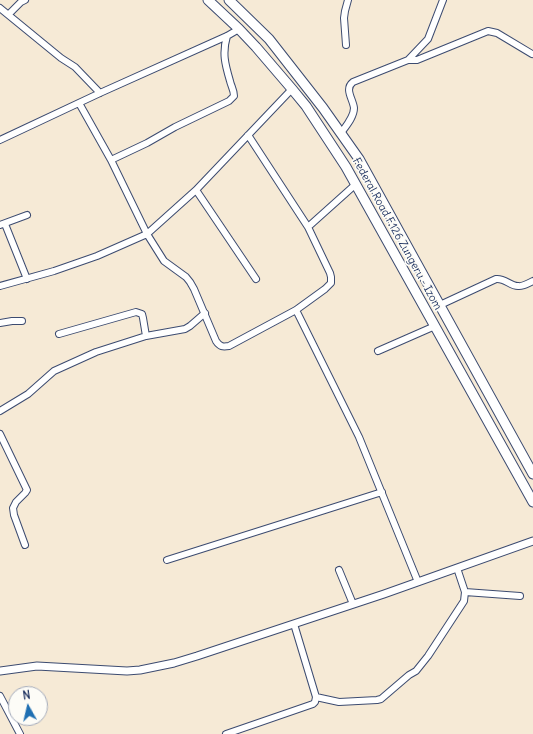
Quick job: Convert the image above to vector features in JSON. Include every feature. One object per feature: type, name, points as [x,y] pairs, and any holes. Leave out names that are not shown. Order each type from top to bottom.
[{"type":"main road","name":"Federal Road F.126 Zungeru - Izom","points":[[208,0],[256,47],[292,89],[306,106],[346,167],[533,502]]},
{"type":"main road","name":"Federal Road F.126 Zungeru - Izom","points":[[231,1],[269,39],[323,108],[359,159],[533,474]]},
{"type":"main road","points":[[391,247],[404,240]]},
{"type":"street","points":[[9,14],[25,0]]},
{"type":"street","points":[[346,45],[344,18],[348,0]]},
{"type":"street","points":[[408,60],[428,39],[443,0]]},
{"type":"street","points":[[0,8],[61,58],[75,67],[100,93]]},
{"type":"street","points":[[0,140],[227,36],[239,29]]},
{"type":"street","points":[[341,134],[353,114],[354,108],[349,89],[350,84],[353,82],[408,60],[417,60],[488,31],[497,33],[532,54]]},
{"type":"street","points":[[111,160],[229,101],[234,96],[234,91],[225,65],[224,46],[227,36]]},
{"type":"street","points":[[0,286],[54,271],[96,256],[147,234],[196,190],[292,89]]},
{"type":"street","points":[[79,103],[111,160],[147,234],[164,261],[186,277],[190,282],[205,313],[216,342],[220,346],[224,347],[229,346],[296,310],[325,289],[330,283],[331,277],[308,228],[248,135]]},
{"type":"street","points":[[308,228],[356,184]]},
{"type":"street","points":[[196,190],[256,279]]},
{"type":"street","points":[[27,215],[2,224],[27,279]]},
{"type":"street","points":[[440,305],[496,279],[500,279],[515,286],[533,281]]},
{"type":"street","points":[[296,310],[359,438],[418,582]]},
{"type":"street","points":[[59,334],[136,312],[142,314],[146,336]]},
{"type":"street","points":[[0,411],[28,394],[54,371],[96,352],[146,336],[185,329],[205,313]]},
{"type":"street","points":[[0,323],[22,321]]},
{"type":"street","points":[[378,351],[435,326]]},
{"type":"street","points":[[0,434],[27,490],[16,502],[13,508],[14,515],[25,544]]},
{"type":"street","points":[[166,560],[382,492]]},
{"type":"street","points":[[0,671],[37,666],[127,671],[160,666],[197,656],[294,624],[533,541]]},
{"type":"street","points":[[316,697],[341,702],[372,701],[381,699],[409,675],[416,672],[464,601],[464,592],[457,568]]},
{"type":"street","points":[[339,570],[352,604]]},
{"type":"street","points":[[464,592],[520,596]]},
{"type":"street","points":[[226,734],[313,704],[315,702],[316,697],[294,624]]},
{"type":"street","points":[[0,696],[20,734]]}]
